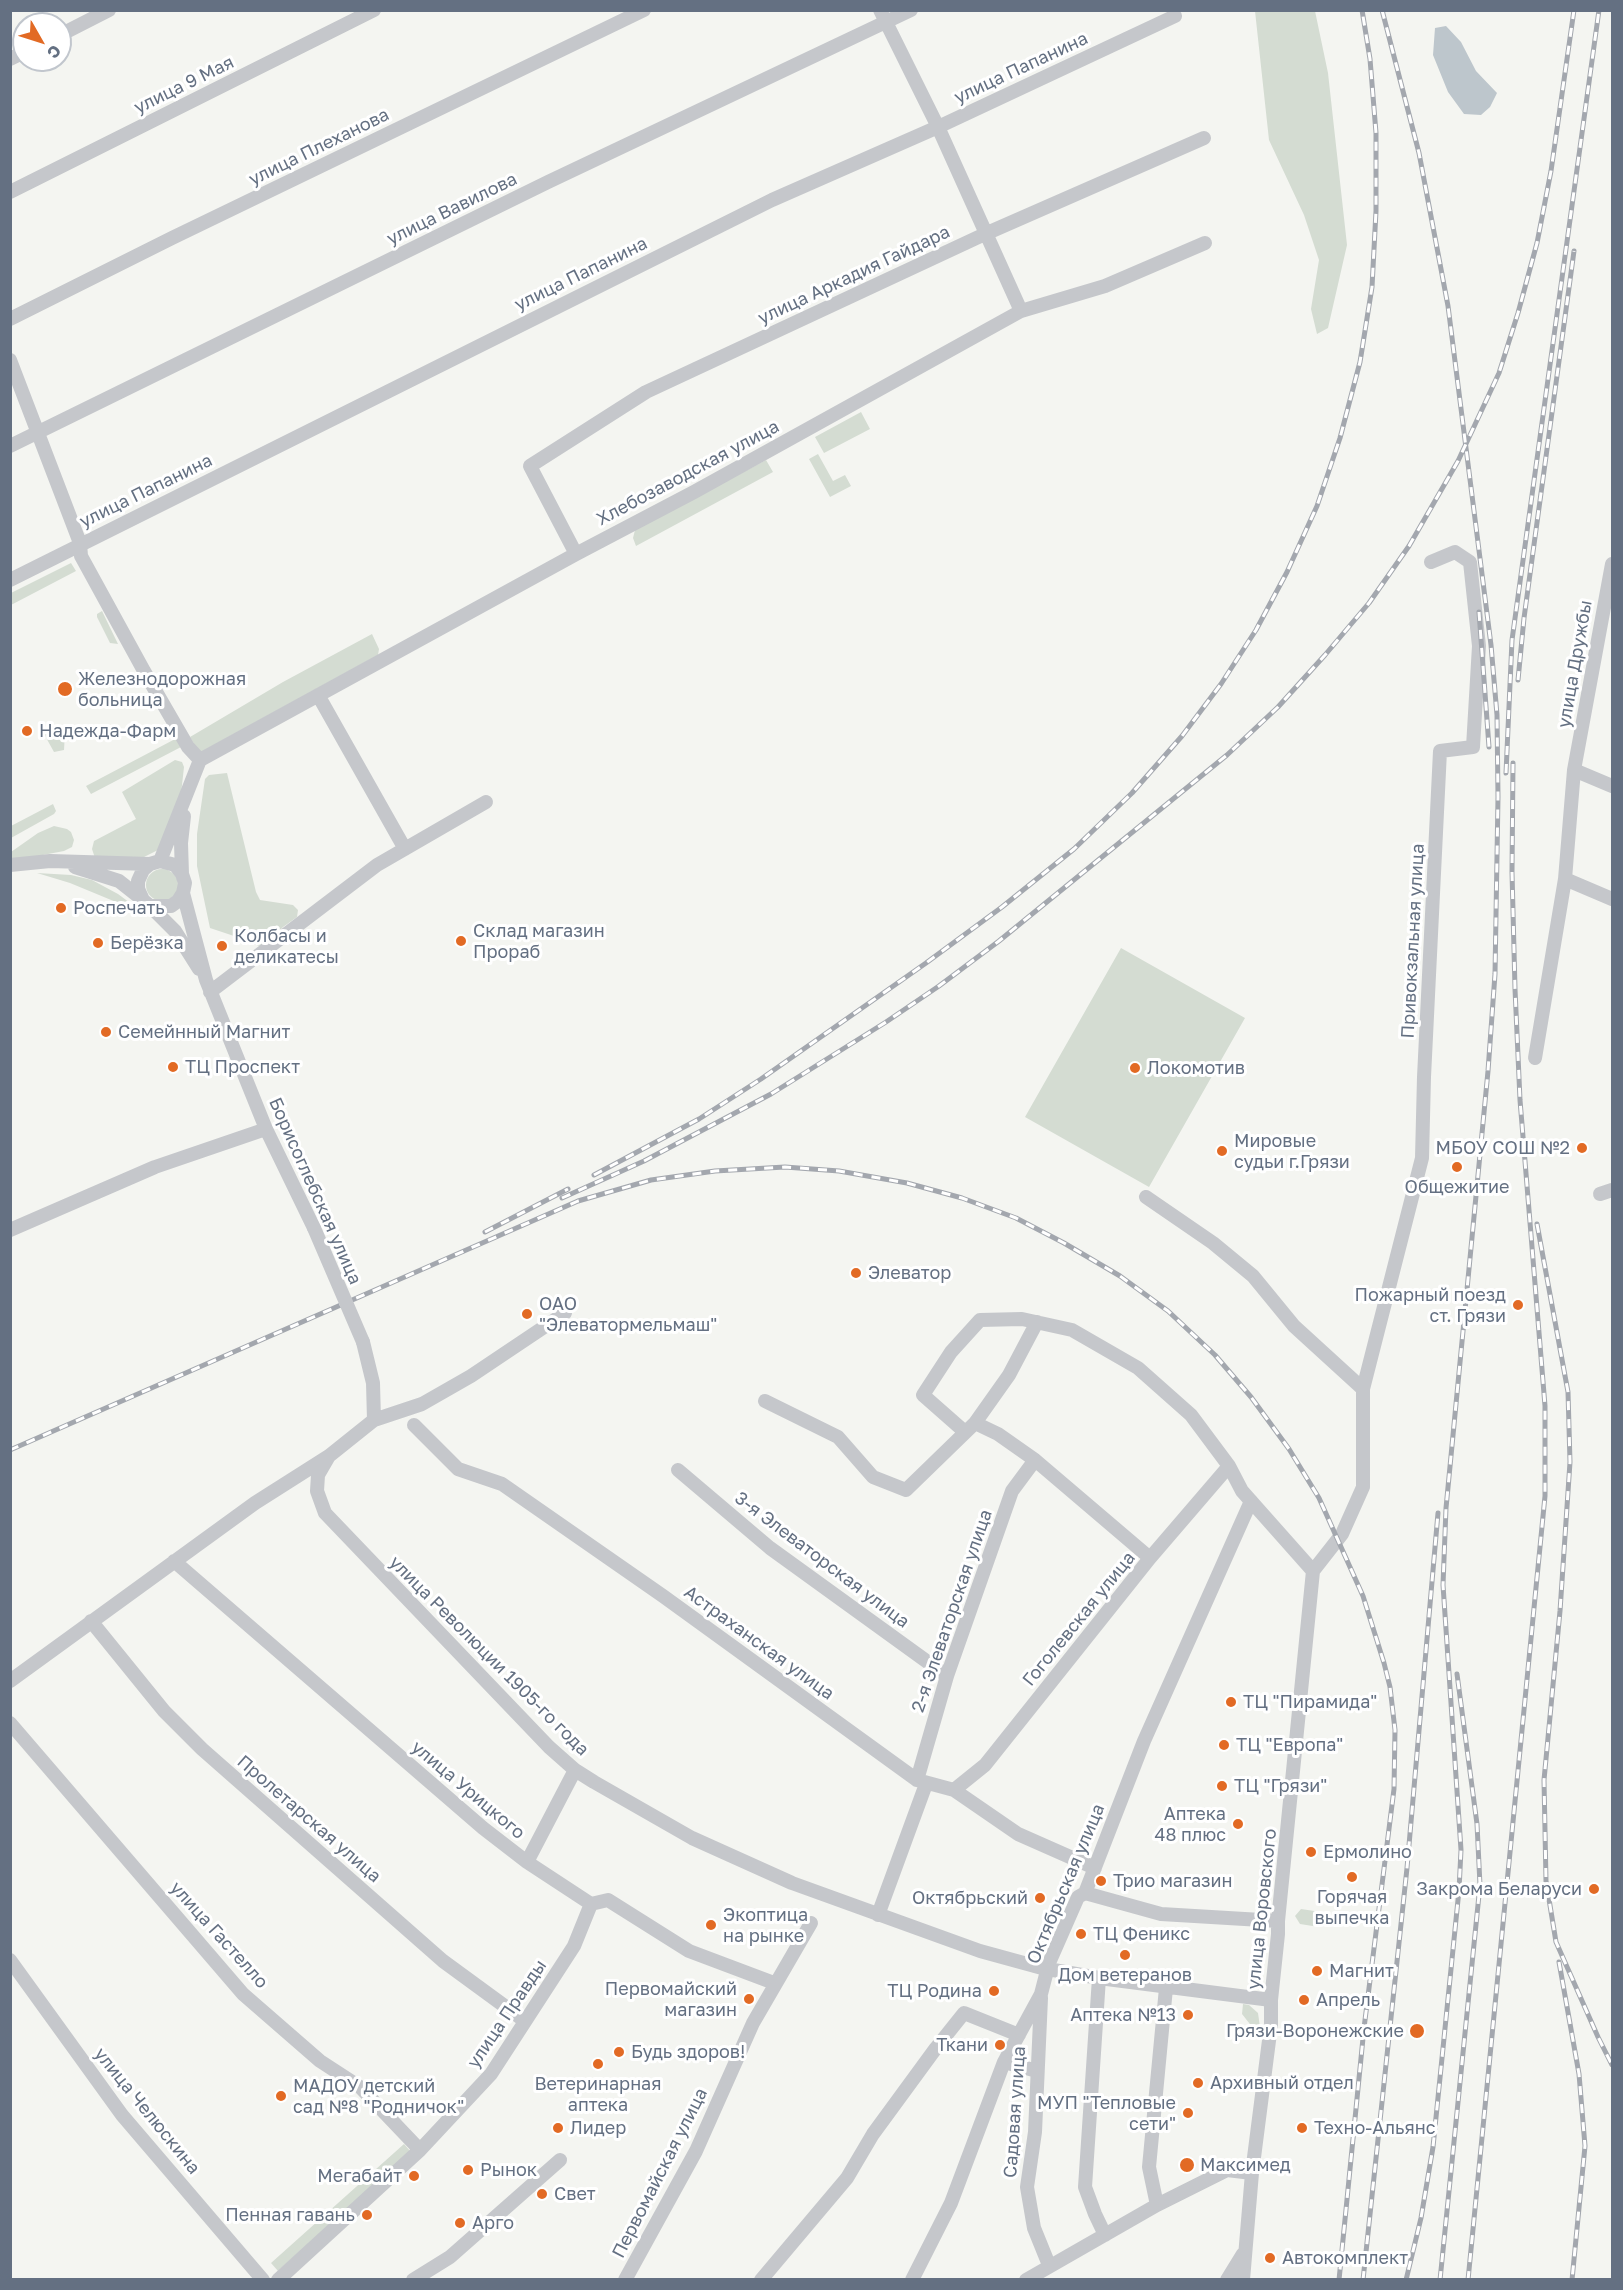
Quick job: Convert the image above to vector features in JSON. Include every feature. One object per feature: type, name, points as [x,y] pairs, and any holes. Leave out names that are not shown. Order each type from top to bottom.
[{"type":"street","points":[[72,29],[109,10]]},
{"type":"street","name":"улица 9 Мая","points":[[10,192],[375,10]]},
{"type":"street","name":"улица Плеханова","points":[[10,319],[172,238],[644,10]]},
{"type":"street","name":"улица Вавилова","points":[[10,446],[883,16],[911,10]]},
{"type":"street","points":[[883,16],[938,127],[1021,311]]},
{"type":"street","name":"улица Папанина","points":[[10,580],[80,543],[772,200],[938,127],[1175,16]]},
{"type":"street","name":"улица Аркадия Гайдара","points":[[576,554],[530,466],[646,392],[985,234],[1204,138]]},
{"type":"street","name":"Хлебозаводская улица","points":[[200,760],[694,492],[1021,311],[1105,286],[1205,243]]},
{"type":"street","points":[[10,360],[80,543],[81,556],[188,747],[200,760],[185,801],[155,862],[143,870],[138,881],[138,889],[146,903]]},
{"type":"street","name":"Привокзальная улица","points":[[1313,1571],[1342,1534],[1363,1488],[1363,1389],[1422,1158],[1440,751],[1473,747],[1479,646],[1470,562],[1455,552],[1431,562]]},
{"type":"street","name":"улица Дружбы","points":[[1535,1058],[1565,879],[1574,770],[1612,564]]},
{"type":"street","points":[[318,695],[405,849]]},
{"type":"street","points":[[1574,770],[1612,786]]},
{"type":"street","points":[[146,903],[171,906],[183,893],[185,883],[182,873],[181,843],[185,801]]},
{"type":"street","points":[[208,986],[372,869],[486,802]]},
{"type":"street","points":[[50,861],[119,881],[175,931],[208,986]]},
{"type":"street","points":[[10,865],[50,861],[155,862],[175,865],[182,873]]},
{"type":"street","points":[[1565,879],[1612,899]]},
{"type":"street","points":[[183,893],[208,986]]},
{"type":"street","name":"Борисоглебская улица","points":[[208,986],[266,1129],[314,1228],[363,1342],[374,1383],[374,1420]]},
{"type":"street","points":[[10,1230],[155,1167],[266,1129]]},
{"type":"street","points":[[1146,1197],[1213,1243],[1253,1276],[1294,1326],[1363,1389]]},
{"type":"street","points":[[10,1681],[174,1560],[255,1503],[328,1456],[374,1420],[422,1404],[471,1376],[565,1314]]},
{"type":"street","points":[[1150,1558],[1035,1460],[998,1434],[970,1427],[923,1395],[951,1352],[980,1320],[1022,1318],[1071,1330],[1138,1368],[1191,1415],[1229,1466],[1242,1491],[1313,1571]]},
{"type":"street","points":[[765,1401],[838,1437],[873,1477],[906,1490],[970,1427],[1009,1375],[1037,1322]]},
{"type":"street","name":"Астраханская улица","points":[[414,1425],[459,1468],[502,1484],[663,1596],[921,1782],[954,1790],[1018,1834],[1095,1868]]},
{"type":"street","points":[[318,1498],[316,1491],[318,1475],[328,1456]]},
{"type":"street","name":"2-я Элеваторская улица","points":[[878,1915],[921,1782],[947,1676],[1012,1491],[1035,1460]]},
{"type":"street","name":"Гоголевская улица","points":[[954,1790],[985,1766],[1150,1558],[1229,1466]]},
{"type":"street","name":"3-я Элеваторская улица","points":[[678,1470],[770,1548],[947,1676]]},
{"type":"street","name":"улица Революции 1905-го года","points":[[286,1484],[297,1482],[308,1486],[318,1498],[325,1513],[346,1536],[549,1747],[574,1770],[692,1838],[792,1883],[980,1951],[1048,1969],[1099,1978],[1271,2000]]},
{"type":"street","name":"Октябрьская улица","points":[[912,2280],[951,2203],[1004,2062],[1041,1994],[1048,1969],[1078,1897],[1085,1893],[1144,1741],[1251,1501]]},
{"type":"street","name":"улица Урицкого","points":[[174,1560],[483,1828],[527,1862],[591,1904],[608,1900],[689,1952],[774,1983]]},
{"type":"street","name":"улица Воровского","points":[[1243,2280],[1252,2173],[1271,2025],[1278,1921],[1313,1571]]},
{"type":"street","name":"Пролетарская улица","points":[[91,1621],[164,1711],[202,1749],[443,1961],[525,2021]]},
{"type":"street","name":"улица Гастелло","points":[[10,1723],[243,1994],[320,2061],[360,2086],[420,2150]]},
{"type":"street","points":[[527,1862],[574,1770]]},
{"type":"street","points":[[1085,1893],[1161,1914],[1278,1921]]},
{"type":"street","name":"улица Правды","points":[[278,2280],[420,2150],[491,2074],[574,1946],[591,1904]]},
{"type":"street","name":"Первомайская улица","points":[[626,2280],[696,2151],[753,2023],[774,1983],[811,1923]]},
{"type":"street","name":"улица Челюскина","points":[[10,1960],[122,2115],[263,2280]]},
{"type":"street","points":[[1099,1978],[1085,2187],[1105,2235]]},
{"type":"street","points":[[1157,2205],[1149,2167],[1166,1988]]},
{"type":"street","name":"Садовая улица","points":[[1041,1994],[1035,2132],[1027,2187],[1035,2228],[1049,2265]]},
{"type":"street","points":[[761,2280],[847,2178],[873,2134],[964,2013],[1018,2035]]},
{"type":"street","points":[[1004,2062],[1037,2071]]},
{"type":"street","points":[[413,2280],[450,2257],[560,2160]]},
{"type":"street","points":[[1026,2280],[1157,2205],[1227,2170],[1252,2173]]},
{"type":"street","name":"улица Воровского","points":[[1227,2280],[1245,2249]]},
{"type":"shaded area","points":[[1255,11],[1315,11],[1328,73],[1347,245],[1328,328],[1317,334],[1311,309],[1319,260],[1304,215],[1269,140]]},
{"type":"shaded area","points":[[1446,26],[1461,42],[1476,71],[1497,93],[1490,107],[1481,115],[1464,114],[1448,92],[1433,55],[1435,28]]},
{"type":"shaded area","points":[[861,412],[870,429],[824,453],[815,437]]},
{"type":"shaded area","points":[[818,454],[833,481],[845,475],[851,486],[830,497],[809,459]]},
{"type":"shaded area","points":[[766,460],[773,472],[636,546],[633,538],[635,530]]},
{"type":"shaded area","points":[[71,563],[76,571],[11,605],[11,593]]},
{"type":"shaded area","points":[[102,611],[118,644],[110,643],[97,617],[97,614]]},
{"type":"shaded area","points":[[372,634],[379,649],[378,655],[201,752],[197,749],[190,737],[283,682]]},
{"type":"shaded area","points":[[52,729],[65,732],[64,750],[54,752],[44,734]]},
{"type":"shaded area","points":[[177,738],[181,747],[91,794],[86,786]]},
{"type":"shaded area","points":[[175,760],[182,762],[184,767],[181,794],[158,850],[136,861],[95,858],[92,849],[94,841],[136,819],[122,792]]},
{"type":"shaded area","points":[[227,773],[256,892],[260,900],[293,905],[298,910],[297,917],[267,943],[260,946],[237,940],[234,936],[210,928],[197,866],[197,834],[205,779],[209,775]]},
{"type":"shaded area","points":[[53,804],[56,811],[54,814],[11,838],[11,826]]},
{"type":"shaded area","points":[[54,826],[71,832],[74,840],[72,847],[64,851],[11,861],[11,852],[38,833]]},
{"type":"shaded area","points":[[162,869],[174,873],[178,885],[174,897],[162,901],[150,897],[146,885],[150,873]]},
{"type":"shaded area","points":[[37,873],[71,875],[92,880],[118,894],[145,914],[70,883]]},
{"type":"shaded area","name":"Локомотив","points":[[1121,948],[1245,1018],[1149,1187],[1025,1117]]},
{"type":"shaded area","points":[[1301,1909],[1321,1912],[1326,1916],[1326,1923],[1319,1927],[1300,1924],[1295,1916]]},
{"type":"shaded area","points":[[1243,2004],[1249,2005],[1258,2013],[1260,2027],[1253,2028],[1242,2014]]},
{"type":"shaded area","points":[[404,2144],[411,2152],[278,2271],[271,2263]]},
{"type":"railway","points":[[594,1175],[699,1119],[761,1079],[1002,907],[1074,849],[1132,793],[1182,736],[1221,684],[1256,630],[1287,572],[1317,506],[1340,438],[1360,362],[1372,287],[1376,211],[1376,133],[1370,59],[1362,10]]},
{"type":"railway","points":[[1382,10],[1419,153],[1448,306],[1491,645],[1497,715],[1498,797],[1495,974],[1488,1071],[1446,1508],[1443,1585],[1461,1850],[1459,1890],[1433,2147],[1421,2218],[1406,2280]]},
{"type":"railway","points":[[562,1198],[644,1161],[771,1094],[939,986],[999,941],[1227,755],[1278,707],[1325,655],[1369,603],[1409,546],[1458,461],[1499,373],[1537,243],[1551,171],[1574,10]]},
{"type":"railway","points":[[1506,773],[1512,640],[1599,10]]},
{"type":"railway","points":[[1518,680],[1524,618],[1574,251]]},
{"type":"railway","points":[[1479,612],[1489,747]]},
{"type":"railway","points":[[1468,2280],[1545,1496],[1545,1406],[1520,1100],[1515,989],[1512,872],[1513,763]]},
{"type":"railway","points":[[10,1450],[578,1201],[651,1180],[715,1171],[785,1167],[839,1171],[907,1183],[962,1198],[1016,1218],[1120,1276],[1168,1311],[1215,1355],[1251,1397],[1289,1449],[1319,1498],[1363,1596],[1390,1687],[1395,1730],[1394,1789],[1364,2028],[1339,2280]]},
{"type":"railway","points":[[485,1232],[568,1189]]},
{"type":"railway","points":[[1537,1224],[1568,1392],[1570,1462],[1560,1611],[1544,1780],[1546,1881],[1556,1942],[1612,2065]]},
{"type":"railway","points":[[1363,2280],[1407,1868],[1438,1513]]},
{"type":"railway","points":[[1440,2280],[1480,1885],[1477,1824],[1457,1674]]},
{"type":"railway","points":[[1559,1962],[1579,2074],[1585,2146],[1572,2280]]},
{"type":"place","name":"Железнодорожная больница","points":[[65,689]]},
{"type":"place","name":"Надежда-Фарм","points":[[27,731]]},
{"type":"place","name":"Роспечать","points":[[61,908]]},
{"type":"place","name":"Склад магазин Прораб","points":[[461,941]]},
{"type":"place","name":"Берёзка","points":[[98,943]]},
{"type":"place","name":"Колбасы и деликатесы","points":[[222,946]]},
{"type":"place","name":"Семейнный Магнит","points":[[106,1032]]},
{"type":"place","name":"ТЦ Проспект","points":[[173,1067]]},
{"type":"place","name":"Локомотив","points":[[1135,1068]]},
{"type":"place","name":"МБОУ СОШ №2","points":[[1582,1148]]},
{"type":"place","name":"Мировые судьи г.Грязи","points":[[1222,1151]]},
{"type":"place","name":"Общежитие","points":[[1457,1167]]},
{"type":"place","name":"Элеватор","points":[[856,1273]]},
{"type":"place","name":"Пожарный поезд ст. Грязи","points":[[1518,1305]]},
{"type":"place","name":"ОАО \"Элеватормельмаш\"","points":[[527,1314]]},
{"type":"place","name":"ТЦ \"Пирамида\"","points":[[1231,1702]]},
{"type":"place","name":"ТЦ \"Европа\"","points":[[1224,1745]]},
{"type":"place","name":"ТЦ \"Грязи\"","points":[[1222,1786]]},
{"type":"place","name":"Аптека 48 плюс","points":[[1238,1824]]},
{"type":"place","name":"Ермолино","points":[[1311,1852]]},
{"type":"place","name":"Горячая выпечка","points":[[1352,1877]]},
{"type":"place","name":"Трио магазин","points":[[1101,1881]]},
{"type":"place","name":"Закрома Беларуси","points":[[1594,1889]]},
{"type":"place","name":"Октябрьский","points":[[1040,1898]]},
{"type":"place","name":"Экоптица на рынке","points":[[711,1925]]},
{"type":"place","name":"ТЦ Феникс","points":[[1081,1934]]},
{"type":"place","name":"Дом ветеранов","points":[[1125,1955]]},
{"type":"place","name":"Магнит","points":[[1317,1971]]},
{"type":"place","name":"ТЦ Родина","points":[[994,1991]]},
{"type":"place","name":"Первомайский магазин","points":[[749,1999]]},
{"type":"place","name":"Апрель","points":[[1304,2000]]},
{"type":"place","name":"Аптека №13","points":[[1188,2015]]},
{"type":"place","name":"Грязи-Воронежские","points":[[1417,2031]]},
{"type":"place","name":"Ткани","points":[[1000,2045]]},
{"type":"place","name":"Будь здоров!","points":[[619,2052]]},
{"type":"place","name":"Ветеринарная аптека","points":[[598,2064]]},
{"type":"place","name":"Архивный отдел","points":[[1198,2083]]},
{"type":"place","name":"МАДОУ детский сад №8 \"Родничок\"","points":[[281,2096]]},
{"type":"place","name":"МУП \"Тепловые сети\"","points":[[1188,2113]]},
{"type":"place","name":"Лидер","points":[[558,2128]]},
{"type":"place","name":"Техно-Альянс","points":[[1302,2128]]},
{"type":"place","name":"Максимед","points":[[1187,2165]]},
{"type":"place","name":"Рынок","points":[[468,2170]]},
{"type":"place","name":"Мегабайт","points":[[414,2176]]},
{"type":"place","name":"Свет","points":[[542,2194]]},
{"type":"place","name":"Пенная гавань","points":[[367,2215]]},
{"type":"place","name":"Арго","points":[[460,2223]]},
{"type":"place","name":"Автокомплект","points":[[1270,2258]]}]
